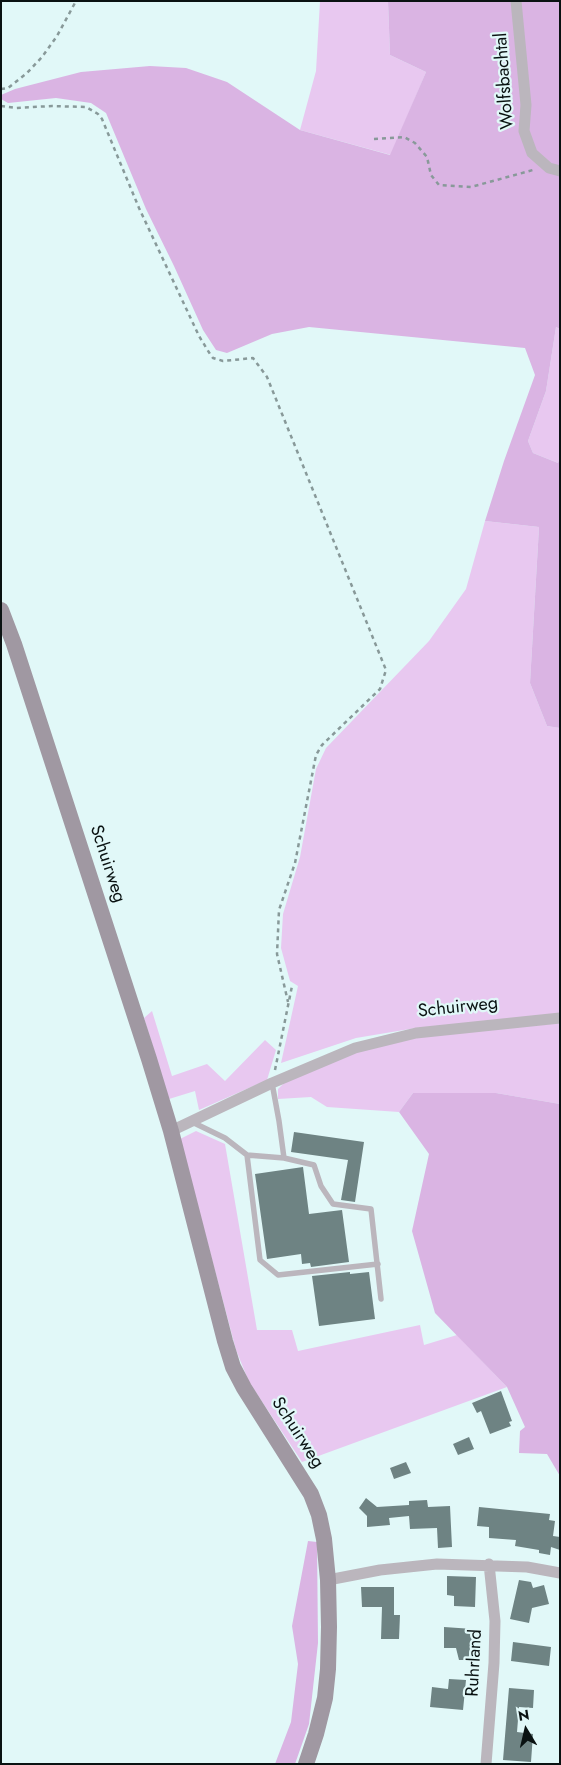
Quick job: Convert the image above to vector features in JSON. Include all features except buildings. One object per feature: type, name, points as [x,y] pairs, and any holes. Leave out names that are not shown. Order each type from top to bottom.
[{"type":"main road","name":"Schuirweg","points":[[1,610],[54,766],[171,1131],[233,1366],[244,1388],[311,1494],[319,1515],[324,1539],[328,1580],[328,1669],[325,1698],[306,1764]]},
{"type":"street","name":"Wolfsbachtal","points":[[516,1],[526,105],[524,131],[532,152],[554,169]]},
{"type":"street","name":"Schuirweg","points":[[171,1131],[272,1083],[355,1048],[416,1033],[560,1018]]},
{"type":"street","points":[[328,1580],[380,1570],[437,1564],[489,1564],[527,1567],[560,1573]]},
{"type":"street","name":"Ruhrland","points":[[486,1764],[494,1663],[495,1621],[489,1564]]},
{"type":"lane","points":[[272,1083],[284,1158]]},
{"type":"lane","points":[[192,1122],[225,1138],[247,1154],[284,1158],[314,1164],[321,1186],[334,1204],[371,1209],[381,1299]]},
{"type":"lane","points":[[247,1154],[260,1260],[278,1275],[378,1264]]},
{"type":"path","points":[[1,89],[8,88],[27,74],[42,57],[57,36],[76,1]]},
{"type":"path","points":[[1,106],[16,108],[86,107],[98,114],[102,119],[139,208],[199,336],[210,354],[223,361],[253,358],[267,377],[386,670],[384,682],[380,689],[322,744],[316,756],[295,863],[279,910],[277,954],[288,1002]]},
{"type":"path","points":[[374,139],[404,137],[415,143],[427,157],[431,175],[439,185],[471,188],[532,170],[554,169]]},
{"type":"path","points":[[272,1083],[292,986]]},
{"type":"shaded area","points":[[320,1],[388,1],[390,55],[426,72],[391,155],[300,130],[316,71]]},
{"type":"shaded area","points":[[388,1],[560,1],[560,329],[556,327],[546,391],[528,441],[533,453],[558,463],[560,457],[560,728],[547,726],[530,683],[539,527],[485,521],[535,375],[525,348],[309,327],[272,334],[227,353],[216,350],[203,330],[146,209],[106,113],[91,103],[56,98],[8,103],[1,99],[1,95],[15,89],[81,72],[150,66],[186,68],[227,82],[300,130],[390,155],[426,72],[390,55]]},
{"type":"shaded area","points":[[556,327],[560,329],[560,457],[558,463],[533,453],[528,441],[546,391]]},
{"type":"shaded area","points":[[485,521],[539,527],[530,683],[547,726],[560,728],[560,1014],[416,1028],[356,1038],[281,1063],[298,986],[290,981],[281,948],[283,914],[300,857],[316,769],[326,748],[429,641],[466,589]]},
{"type":"shaded area","points":[[152,1011],[172,1076],[207,1064],[225,1081],[265,1040],[276,1050],[267,1080],[199,1110],[195,1091],[169,1099],[144,1018]]},
{"type":"shaded area","points":[[560,1023],[560,1104],[496,1093],[413,1093],[399,1112],[327,1107],[311,1097],[278,1099],[278,1089],[285,1082],[360,1050],[417,1037]]},
{"type":"shaded area","points":[[413,1093],[496,1093],[560,1104],[560,1476],[547,1454],[519,1453],[520,1431],[525,1427],[507,1387],[435,1313],[412,1231],[429,1154],[399,1112]]},
{"type":"shaded area","points":[[196,1131],[225,1144],[257,1330],[292,1330],[298,1351],[420,1325],[424,1345],[457,1335],[507,1387],[302,1462],[249,1382],[236,1350],[180,1139]]},
{"type":"shaded area","points":[[308,1541],[317,1542],[318,1643],[309,1724],[295,1764],[275,1764],[291,1722],[298,1664],[292,1626]]}]
